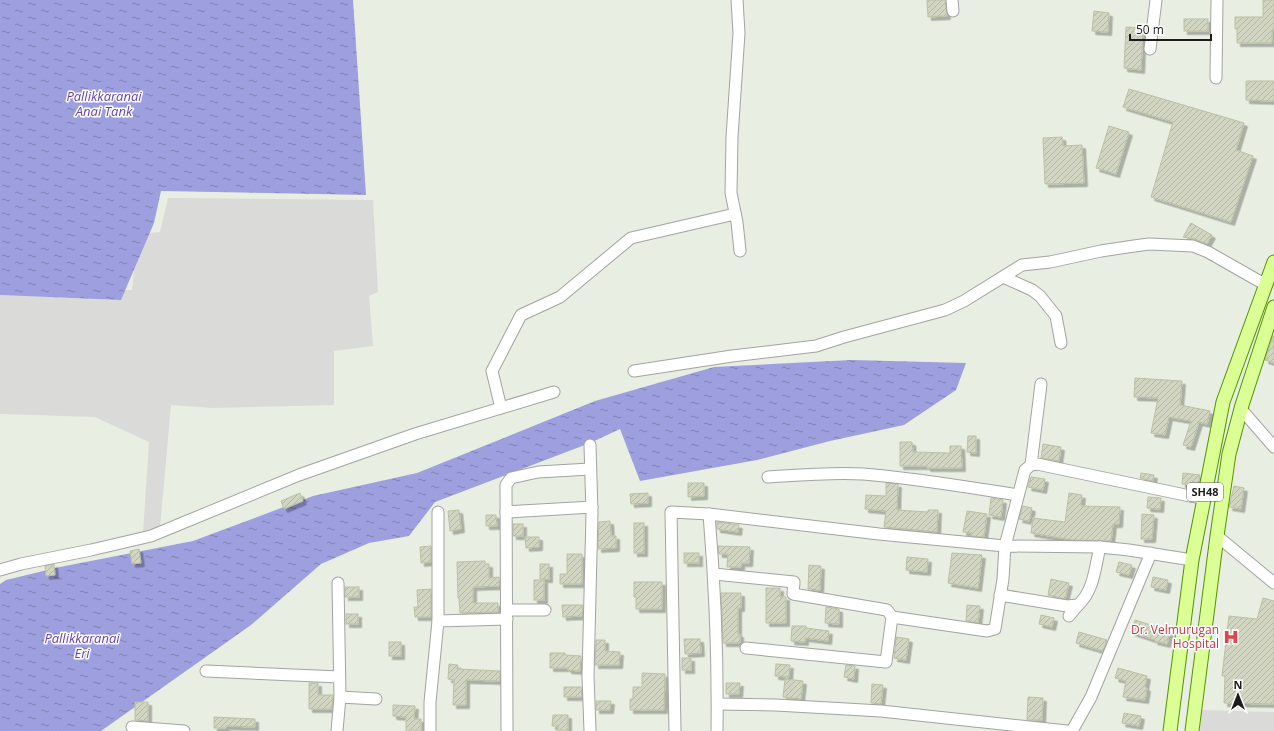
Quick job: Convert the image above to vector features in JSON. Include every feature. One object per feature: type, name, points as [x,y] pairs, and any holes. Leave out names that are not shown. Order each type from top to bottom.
[{"type":"main road","name":"SH48","points":[[1170,731],[1192,560],[1223,402],[1274,262]]},
{"type":"main road","name":"SH48","points":[[1192,731],[1216,536],[1229,454],[1241,409],[1274,307]]},
{"type":"street","points":[[738,0],[739,34],[732,137],[731,193],[740,251]]},
{"type":"street","points":[[1150,49],[1156,0]]},
{"type":"street","points":[[1216,78],[1217,0]]},
{"type":"street","points":[[501,408],[492,371],[521,315],[560,297],[631,238],[735,214]]},
{"type":"street","points":[[634,371],[732,356],[816,346],[945,310],[964,301],[1022,265],[1050,262],[1101,251],[1134,246],[1149,244],[1193,246],[1208,252],[1266,285]]},
{"type":"street","points":[[1003,277],[1032,290],[1040,296],[1056,316],[1061,343]]},
{"type":"street","points":[[1031,465],[1041,384]]},
{"type":"street","points":[[0,570],[21,564],[151,536],[300,475],[415,434],[554,392]]},
{"type":"street","points":[[1241,409],[1274,447]]},
{"type":"street","points":[[590,445],[592,507],[588,676],[590,731]]},
{"type":"street","points":[[892,617],[987,631],[995,629],[1003,579],[1005,546],[1025,470],[1031,465],[1037,464],[1204,498]]},
{"type":"street","points":[[507,731],[506,485],[511,478],[538,472],[590,469]]},
{"type":"street","points":[[768,477],[824,474],[862,474],[943,483],[1018,495]]},
{"type":"street","points":[[506,512],[592,507]]},
{"type":"street","points":[[430,731],[430,702],[438,622],[438,512]]},
{"type":"street","points":[[675,731],[671,512],[709,514],[879,534],[1005,546],[1128,550],[1192,560]]},
{"type":"street","points":[[709,514],[714,574],[718,704],[717,731]]},
{"type":"street","points":[[1216,536],[1274,583]]},
{"type":"street","points":[[1068,616],[1085,599],[1090,590],[1100,548]]},
{"type":"street","points":[[1072,731],[1091,697],[1151,553]]},
{"type":"street","points":[[714,574],[794,582],[793,594],[887,610],[892,617],[886,662],[746,648]]},
{"type":"street","points":[[337,731],[340,697],[338,583]]},
{"type":"street","points":[[1000,595],[1067,606],[1078,605]]},
{"type":"street","points":[[438,622],[545,610]]},
{"type":"street","points":[[206,671],[339,677]]},
{"type":"street","points":[[340,697],[376,699]]},
{"type":"street","points":[[718,704],[776,705],[881,711],[1067,731]]},
{"type":"street","points":[[132,727],[184,731]]},
{"type":"shaded area","points":[[168,198],[373,200],[378,292],[369,296],[373,346],[334,351],[334,405],[212,408],[171,405],[160,528],[143,533],[149,442],[95,417],[0,414],[0,295],[120,300],[118,290],[132,290],[138,234],[160,232]]},
{"type":"shaded area","points":[[1202,710],[1274,712],[1274,731],[1200,731]]},
{"type":"water","name":"Pallikkaranai Anai Tank","points":[[0,0],[353,0],[366,195],[161,191],[154,223],[121,300],[0,295]]},
{"type":"water","name":"Pallikkaranai Eri","points":[[852,360],[966,363],[956,390],[904,425],[830,441],[757,460],[640,481],[620,429],[590,443],[435,502],[409,536],[369,543],[321,564],[251,625],[101,731],[0,731],[0,584],[6,580],[60,567],[193,541],[313,496],[417,473],[595,401],[714,367]]},
{"type":"building","points":[[927,0],[945,0],[947,16],[928,17]]},
{"type":"building","points":[[1263,0],[1274,0],[1274,30],[1272,30],[1272,43],[1237,43],[1235,17],[1263,17]]},
{"type":"building","points":[[1094,11],[1109,13],[1108,32],[1092,31]]},
{"type":"building","points":[[1184,19],[1208,19],[1208,31],[1184,31]]},
{"type":"building","points":[[1126,27],[1143,28],[1141,70],[1124,68]]},
{"type":"building","points":[[1246,81],[1274,81],[1274,101],[1246,100]]},
{"type":"building","points":[[1129,89],[1244,123],[1236,150],[1253,156],[1231,222],[1151,197],[1173,122],[1123,107]]},
{"type":"building","points":[[1109,126],[1129,132],[1116,174],[1096,168]]},
{"type":"building","points":[[1062,137],[1063,146],[1082,145],[1084,183],[1045,184],[1043,138]]},
{"type":"building","points":[[1191,223],[1212,235],[1207,244],[1195,239],[1183,237]]},
{"type":"building","points":[[1274,336],[1274,363],[1265,360]]},
{"type":"building","points":[[1135,378],[1182,381],[1180,405],[1210,411],[1207,424],[1199,422],[1191,447],[1183,445],[1191,421],[1169,417],[1165,435],[1151,433],[1158,398],[1134,397]]},
{"type":"building","points":[[968,436],[976,436],[976,453],[967,452]]},
{"type":"building","points":[[900,442],[912,442],[913,452],[950,453],[950,446],[961,446],[962,468],[900,466]]},
{"type":"building","points":[[1043,444],[1061,447],[1059,461],[1041,458]]},
{"type":"building","points":[[1141,473],[1154,475],[1153,481],[1140,478]]},
{"type":"building","points":[[1183,473],[1200,475],[1198,485],[1182,484]]},
{"type":"building","points":[[1031,477],[1045,479],[1043,490],[1028,487]]},
{"type":"building","points":[[688,483],[704,483],[704,496],[688,497]]},
{"type":"building","points":[[886,483],[898,484],[897,510],[928,512],[928,510],[938,510],[937,532],[884,527],[886,511],[865,509],[866,495],[886,496]]},
{"type":"building","points":[[1234,486],[1244,488],[1241,509],[1229,507]]},
{"type":"building","points":[[300,493],[303,501],[284,509],[281,501]]},
{"type":"building","points":[[648,493],[648,503],[631,504],[630,494]]},
{"type":"building","points":[[1069,493],[1082,495],[1081,506],[1120,507],[1119,524],[1113,524],[1111,541],[1073,540],[1031,533],[1033,518],[1065,522]]},
{"type":"building","points":[[1148,497],[1161,498],[1160,509],[1147,508]]},
{"type":"building","points":[[991,498],[1003,500],[1001,517],[989,515]]},
{"type":"building","points":[[1023,506],[1032,508],[1029,521],[1019,519]]},
{"type":"building","points":[[459,510],[461,529],[450,531],[448,511]]},
{"type":"building","points":[[967,511],[987,514],[984,537],[971,536],[972,533],[963,532]]},
{"type":"building","points":[[1142,514],[1154,515],[1152,539],[1141,539]]},
{"type":"building","points":[[486,515],[496,515],[497,526],[486,526]]},
{"type":"building","points":[[610,521],[611,536],[616,536],[616,548],[598,549],[599,522]]},
{"type":"building","points":[[717,522],[739,525],[738,532],[717,529]]},
{"type":"building","points":[[634,523],[644,523],[644,553],[634,553]]},
{"type":"building","points":[[513,524],[523,524],[523,536],[513,536]]},
{"type":"building","points":[[525,537],[539,537],[539,547],[526,548]]},
{"type":"building","points":[[431,546],[431,562],[421,563],[420,547]]},
{"type":"building","points":[[718,546],[750,547],[749,563],[741,563],[741,567],[727,567],[728,554],[719,554]]},
{"type":"building","points":[[139,549],[141,563],[132,564],[130,551]]},
{"type":"building","points":[[684,553],[699,553],[699,563],[684,563]]},
{"type":"building","points":[[952,553],[982,555],[978,588],[948,583]]},
{"type":"building","points":[[567,554],[582,554],[582,584],[560,584],[560,574],[567,574]]},
{"type":"building","points":[[907,557],[928,559],[927,572],[906,570]]},
{"type":"building","points":[[485,561],[485,564],[489,564],[489,578],[499,577],[499,586],[473,587],[473,603],[498,603],[498,612],[460,613],[457,562]]},
{"type":"building","points":[[1119,562],[1132,565],[1129,575],[1116,572]]},
{"type":"building","points":[[54,564],[55,575],[46,576],[45,566]]},
{"type":"building","points":[[540,564],[549,564],[549,579],[540,579]]},
{"type":"building","points":[[809,565],[821,566],[820,590],[808,589]]},
{"type":"building","points":[[1153,577],[1168,580],[1166,590],[1151,587]]},
{"type":"building","points":[[1051,579],[1069,583],[1065,599],[1048,595]]},
{"type":"building","points":[[534,580],[544,580],[544,600],[534,600]]},
{"type":"building","points":[[634,582],[662,582],[662,609],[636,609]]},
{"type":"building","points":[[345,587],[359,587],[359,597],[345,597]]},
{"type":"building","points":[[766,588],[780,588],[780,597],[786,597],[786,623],[766,623]]},
{"type":"building","points":[[431,589],[431,617],[415,617],[414,607],[418,607],[417,590]]},
{"type":"building","points":[[721,593],[741,593],[741,608],[738,608],[738,634],[740,634],[740,643],[723,643]]},
{"type":"building","points":[[1263,598],[1274,601],[1274,704],[1224,703],[1225,676],[1222,676],[1229,616],[1257,619]]},
{"type":"building","points":[[562,605],[583,605],[582,616],[563,617]]},
{"type":"building","points":[[967,605],[980,606],[978,623],[966,621]]},
{"type":"building","points":[[826,607],[839,609],[839,624],[825,623]]},
{"type":"building","points":[[346,614],[358,614],[358,624],[346,624]]},
{"type":"building","points":[[1041,615],[1054,618],[1052,627],[1039,624]]},
{"type":"building","points":[[1135,620],[1170,631],[1167,644],[1154,641],[1155,640],[1131,632]]},
{"type":"building","points":[[792,626],[806,626],[806,628],[829,631],[828,641],[805,638],[805,642],[791,641]]},
{"type":"building","points":[[1079,632],[1107,640],[1103,651],[1076,643]]},
{"type":"building","points":[[896,637],[909,639],[906,660],[894,658]]},
{"type":"building","points":[[684,639],[700,639],[701,653],[685,654]]},
{"type":"building","points":[[596,640],[605,640],[605,651],[620,652],[619,665],[595,665]]},
{"type":"building","points":[[389,642],[401,642],[401,656],[389,656]]},
{"type":"building","points":[[550,653],[565,653],[565,655],[581,656],[580,671],[568,670],[568,668],[550,668]]},
{"type":"building","points":[[682,658],[691,658],[691,670],[682,670]]},
{"type":"building","points":[[449,664],[458,665],[457,669],[500,671],[500,681],[466,680],[466,705],[453,705],[454,680],[448,679]]},
{"type":"building","points":[[776,664],[790,665],[789,677],[775,676]]},
{"type":"building","points":[[846,665],[855,666],[854,679],[844,677]]},
{"type":"building","points":[[1118,668],[1147,676],[1145,700],[1123,697],[1126,681],[1115,678]]},
{"type":"building","points":[[642,673],[665,674],[664,710],[630,710],[630,699],[633,699],[633,687],[642,687]]},
{"type":"building","points":[[785,679],[803,681],[801,699],[783,697]]},
{"type":"building","points":[[309,683],[318,683],[318,695],[333,695],[332,709],[309,709]]},
{"type":"building","points":[[726,683],[740,683],[739,694],[726,694]]},
{"type":"building","points":[[872,684],[883,685],[881,704],[871,703]]},
{"type":"building","points":[[564,687],[581,687],[582,697],[564,697]]},
{"type":"building","points":[[1028,697],[1043,698],[1042,720],[1027,720]]},
{"type":"building","points":[[596,701],[611,701],[610,710],[596,710]]},
{"type":"building","points":[[135,702],[148,702],[148,721],[135,720]]},
{"type":"building","points":[[393,705],[415,706],[414,719],[421,719],[421,731],[406,731],[406,717],[393,716]]},
{"type":"building","points":[[1124,713],[1141,716],[1139,726],[1122,723]]},
{"type":"building","points":[[553,715],[568,715],[568,731],[558,731],[558,726],[552,726]]},
{"type":"building","points":[[214,717],[255,719],[255,727],[226,726],[226,728],[214,728]]},
{"type":"place","name":"Dr. Velmurugan Hospital","points":[[1231,637]]}]
